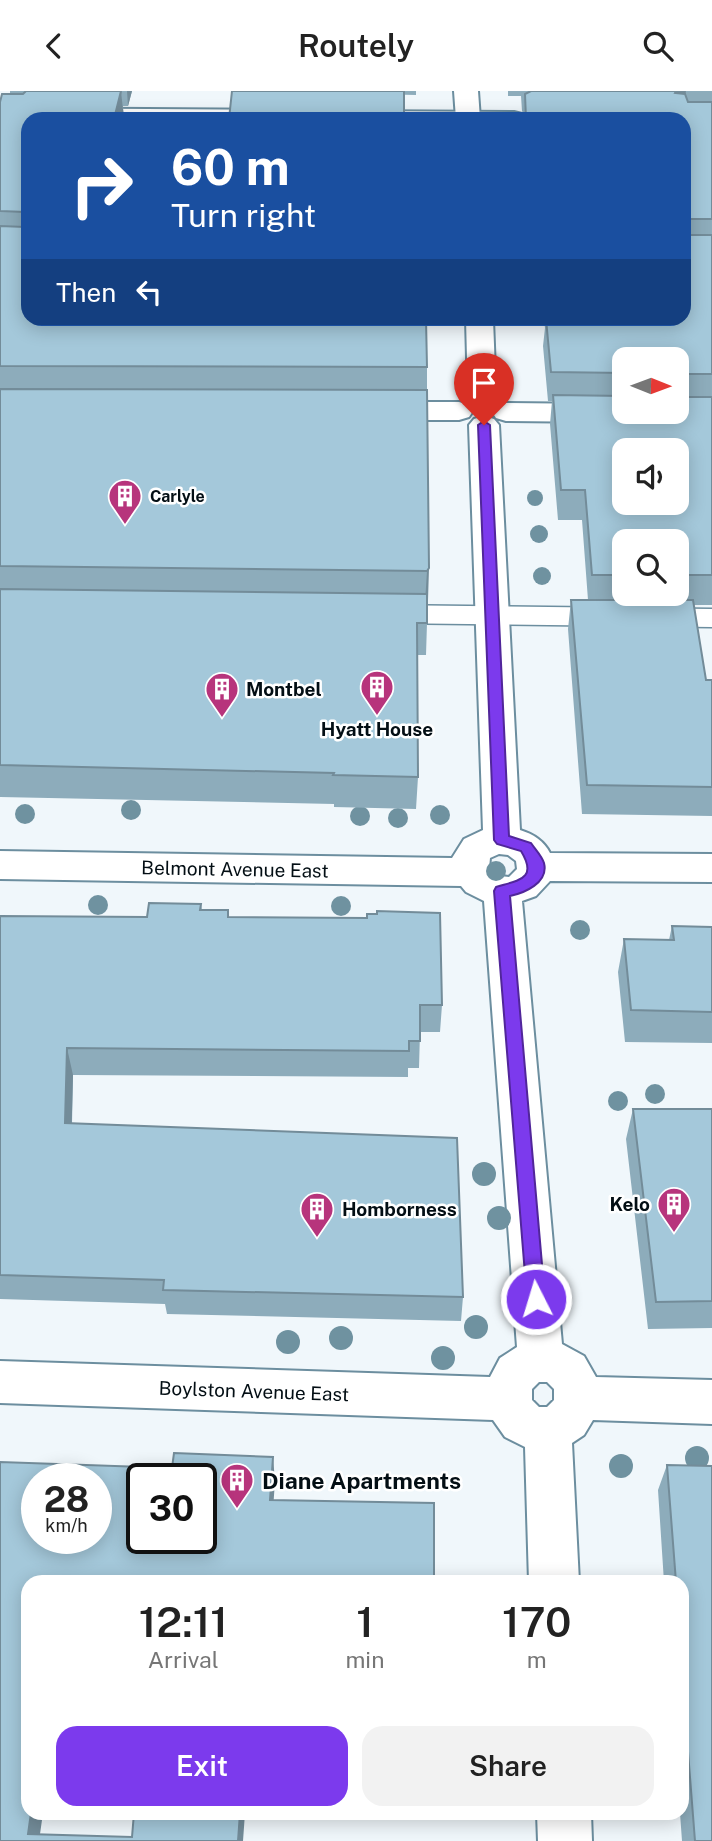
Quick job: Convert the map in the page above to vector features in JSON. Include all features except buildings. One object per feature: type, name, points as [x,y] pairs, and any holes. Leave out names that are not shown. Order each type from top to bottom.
[{"type":"street","points":[[466,91],[468,112]]},
{"type":"street","points":[[0,115],[21,115]]},
{"type":"street","points":[[479,326],[502,840]]},
{"type":"street","points":[[349,411],[612,414]]},
{"type":"street","points":[[486,882],[524,887],[531,880],[537,866],[533,855],[526,847],[502,840],[485,842],[477,847],[468,861],[486,882],[541,1362]]},
{"type":"street","name":"Belmont Avenue East","points":[[0,865],[486,882]]},
{"type":"street","points":[[537,866],[712,868]]},
{"type":"street","points":[[554,1575],[563,1414],[575,1383],[569,1373],[558,1366],[541,1362],[527,1364],[512,1376],[508,1385],[508,1399],[512,1413],[528,1426],[563,1414],[712,1402]]},
{"type":"street","name":"Boylston Avenue East","points":[[0,1382],[508,1399]]},
{"type":"street","points":[[564,1820],[565,1841]]},
{"type":"lane","points":[[360,614],[712,618]]},
{"type":"place","name":"Carlyle","points":[[125,526]]},
{"type":"place","name":"Hyatt House","points":[[377,717]]},
{"type":"place","name":"Montbel","points":[[222,719]]},
{"type":"place","name":"Kelo","points":[[674,1234]]},
{"type":"place","name":"Homborness","points":[[317,1239]]},
{"type":"place","name":"Diane Apartments","points":[[237,1510]]},
{"type":"route","points":[[484,425],[502,840],[526,847],[536,863],[536,872],[524,887],[502,891],[536,1299]]}]
